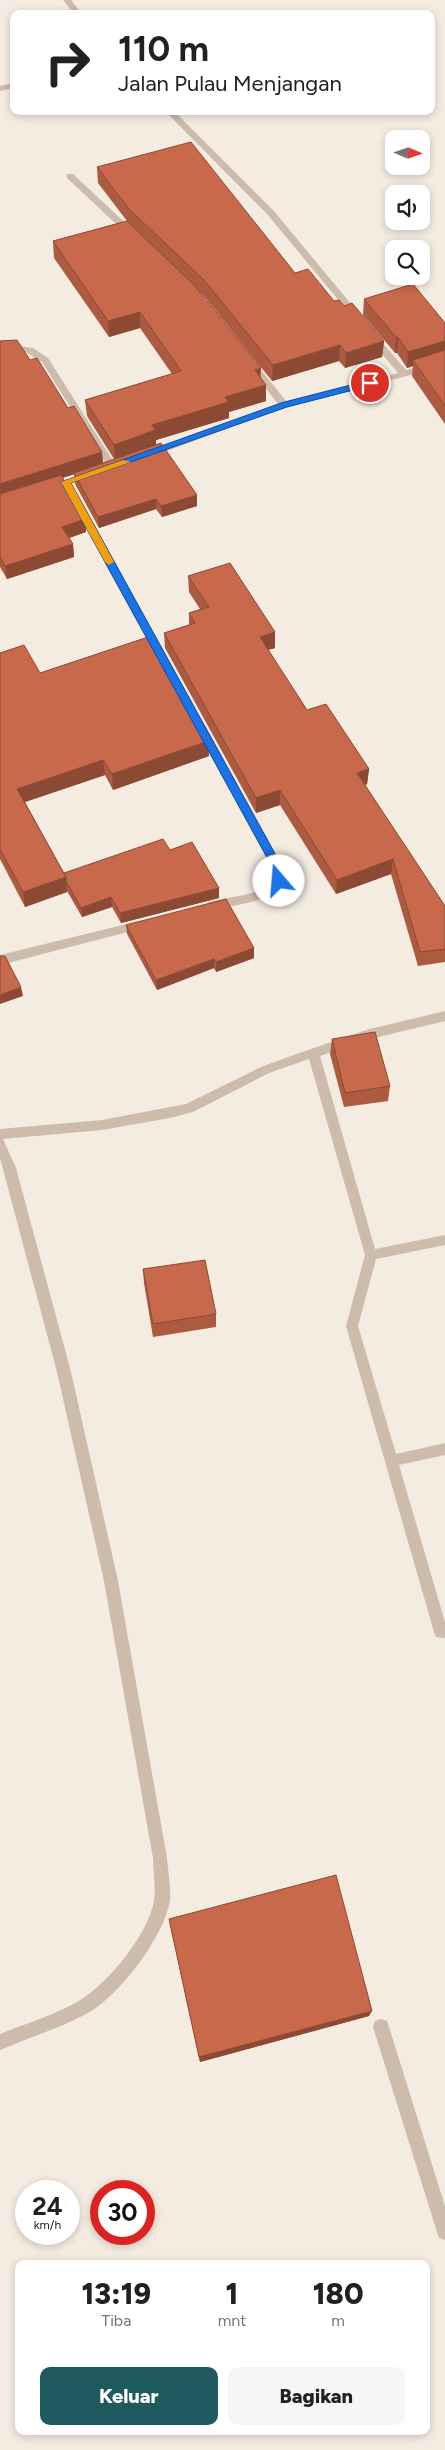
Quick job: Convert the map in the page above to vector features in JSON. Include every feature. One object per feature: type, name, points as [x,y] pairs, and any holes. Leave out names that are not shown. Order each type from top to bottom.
[{"type":"street","points":[[66,0],[75,10]]},
{"type":"street","points":[[173,115],[270,212],[404,374]]},
{"type":"street","points":[[70,176],[138,240]]},
{"type":"street","points":[[0,350],[20,346],[33,350],[46,360],[112,467]]},
{"type":"street","points":[[242,352],[284,405]]},
{"type":"street","points":[[139,457],[284,405],[404,374],[445,361]]},
{"type":"street","points":[[66,482],[166,664]]},
{"type":"street","points":[[194,716],[280,872],[279,881],[272,889],[203,908]]},
{"type":"street","points":[[0,960],[155,921]]},
{"type":"street","points":[[0,1134],[102,1125],[189,1108],[265,1070],[366,1035],[445,1016]]},
{"type":"street","points":[[313,1053],[371,1256],[352,1326],[441,1632],[445,1631]]},
{"type":"street","points":[[0,1142],[10,1168],[64,1372],[111,1581],[160,1858],[162,1900],[146,1938],[132,1960],[103,1992],[83,2008],[0,2042]]},
{"type":"street","points":[[371,1256],[445,1240]]},
{"type":"street","points":[[390,1461],[445,1450]]},
{"type":"street","points":[[381,2027],[445,2232]]},
{"type":"building","points":[[191,142],[295,273],[308,269],[334,301],[339,300],[344,306],[352,303],[384,341],[346,353],[340,345],[273,365],[204,280],[129,209],[97,167]]},
{"type":"building","points":[[127,221],[195,286],[261,368],[255,370],[266,385],[225,397],[229,402],[152,425],[155,430],[114,445],[85,400],[181,371],[140,312],[108,321],[53,241]]},
{"type":"building","points":[[414,285],[445,323],[445,341],[408,352],[398,337],[364,299]]},
{"type":"building","points":[[17,340],[30,360],[37,358],[68,408],[74,406],[102,452],[0,484],[0,341]]},
{"type":"building","points":[[445,350],[445,406],[413,360]]},
{"type":"building","points":[[161,443],[197,495],[161,506],[156,499],[98,517],[74,473]]},
{"type":"building","points":[[61,475],[85,519],[62,527],[73,544],[5,566],[0,557],[0,494]]},
{"type":"building","points":[[230,563],[275,632],[260,637],[307,710],[326,704],[369,769],[357,773],[445,906],[445,949],[420,952],[393,859],[337,880],[280,790],[256,798],[164,633],[195,623],[189,613],[209,607],[188,576]]},
{"type":"building","points":[[151,636],[208,741],[112,774],[103,760],[17,789],[66,877],[23,892],[0,849],[0,653],[24,645],[40,673]]},
{"type":"building","points":[[163,839],[170,850],[192,842],[219,888],[120,913],[111,897],[81,908],[66,881],[64,873]]},
{"type":"building","points":[[226,899],[254,948],[216,962],[214,959],[156,980],[126,925]]},
{"type":"building","points":[[0,956],[5,956],[21,987],[0,995]]},
{"type":"building","points":[[375,1032],[390,1086],[345,1093],[332,1039]]},
{"type":"building","points":[[205,1260],[216,1314],[153,1324],[143,1269]]},
{"type":"building","points":[[336,1875],[372,2011],[199,2057],[169,1919]]},
{"type":"slow traffic","points":[[109,562],[66,482],[126,462]]},
{"type":"route","points":[[279,881],[280,872],[66,482],[284,405],[370,383]]}]
